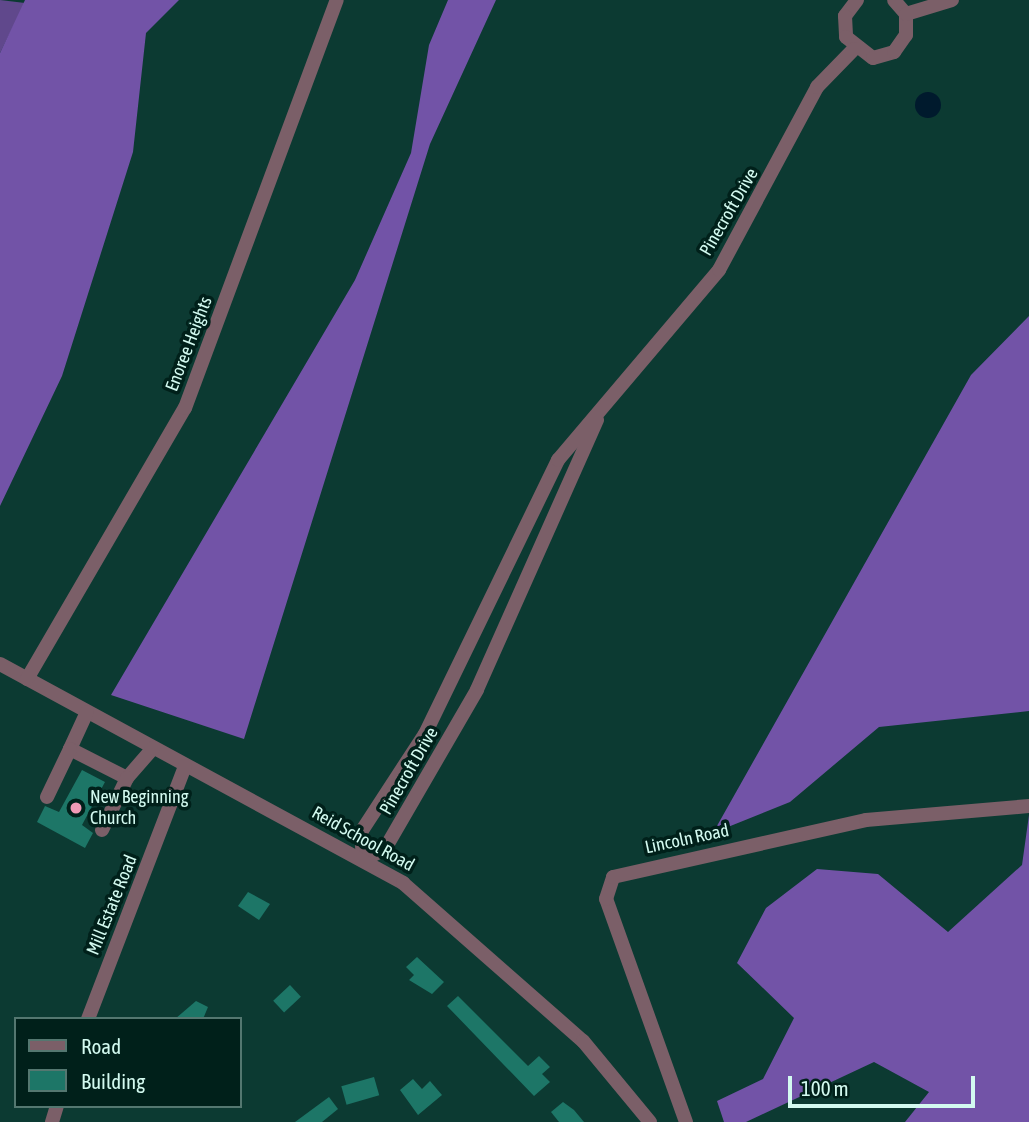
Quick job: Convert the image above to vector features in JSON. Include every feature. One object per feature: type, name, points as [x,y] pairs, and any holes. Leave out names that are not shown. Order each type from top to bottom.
[{"type":"street","name":"Enoree Heights","points":[[27,679],[185,408],[337,0]]},
{"type":"street","points":[[857,0],[844,23],[854,49],[873,58],[894,52],[906,35],[906,14],[894,0]]},
{"type":"street","points":[[906,14],[952,0]]},
{"type":"street","name":"Pinecroft Drive","points":[[597,420],[477,690],[385,849],[363,860],[361,832],[425,734],[535,501],[558,460],[597,420],[724,262],[817,87],[854,49]]},
{"type":"street","name":"Reid School Road","points":[[0,664],[403,883],[506,968],[583,1041],[650,1122]]},
{"type":"street","points":[[47,797],[87,712]]},
{"type":"street","points":[[102,830],[127,778],[153,748]]},
{"type":"street","points":[[70,749],[127,778]]},
{"type":"street","name":"Mill Estate Road","points":[[89,1017],[185,766]]},
{"type":"street","name":"Lincoln Road","points":[[686,1122],[606,899],[613,877],[866,820],[1029,806]]},
{"type":"shaded area","points":[[0,0],[25,3],[0,53]]},
{"type":"shaded area","points":[[25,0],[179,0],[146,33],[133,152],[62,376],[0,506],[0,53]]},
{"type":"shaded area","points":[[448,0],[496,0],[430,144],[244,739],[111,695],[355,280],[411,153],[429,45]]},
{"type":"shaded area","points":[[1029,316],[1029,711],[879,727],[790,802],[713,833],[971,375]]},
{"type":"shaded area","points":[[1029,815],[1029,1122],[905,1122],[929,1092],[874,1062],[746,1122],[724,1122],[717,1101],[763,1079],[794,1018],[737,963],[766,908],[817,869],[878,874],[948,932],[1022,865]]},
{"type":"water","points":[[928,92],[937,96],[941,105],[937,114],[928,118],[919,114],[915,105],[919,96]]},
{"type":"building","name":"New Beginning Church","points":[[82,770],[105,782],[82,825],[93,833],[85,848],[37,822],[45,806],[59,812]]},
{"type":"building","points":[[248,892],[270,904],[259,920],[238,906]]},
{"type":"building","points":[[417,957],[444,982],[432,994],[409,980],[414,975],[406,967]]},
{"type":"building","points":[[290,985],[301,997],[284,1012],[273,1001]]},
{"type":"building","points":[[458,996],[528,1066],[539,1056],[550,1067],[542,1074],[550,1082],[534,1096],[447,1006]]},
{"type":"building","points":[[196,1001],[208,1007],[204,1017],[177,1017]]},
{"type":"building","points":[[374,1077],[379,1095],[347,1105],[341,1086]]},
{"type":"building","points":[[413,1079],[422,1089],[430,1081],[442,1095],[418,1115],[400,1090]]},
{"type":"building","points":[[329,1097],[338,1109],[322,1122],[295,1122]]},
{"type":"building","points":[[563,1102],[584,1122],[559,1122],[551,1112]]},
{"type":"place","name":"New Beginning Church","points":[[76,808]]}]
